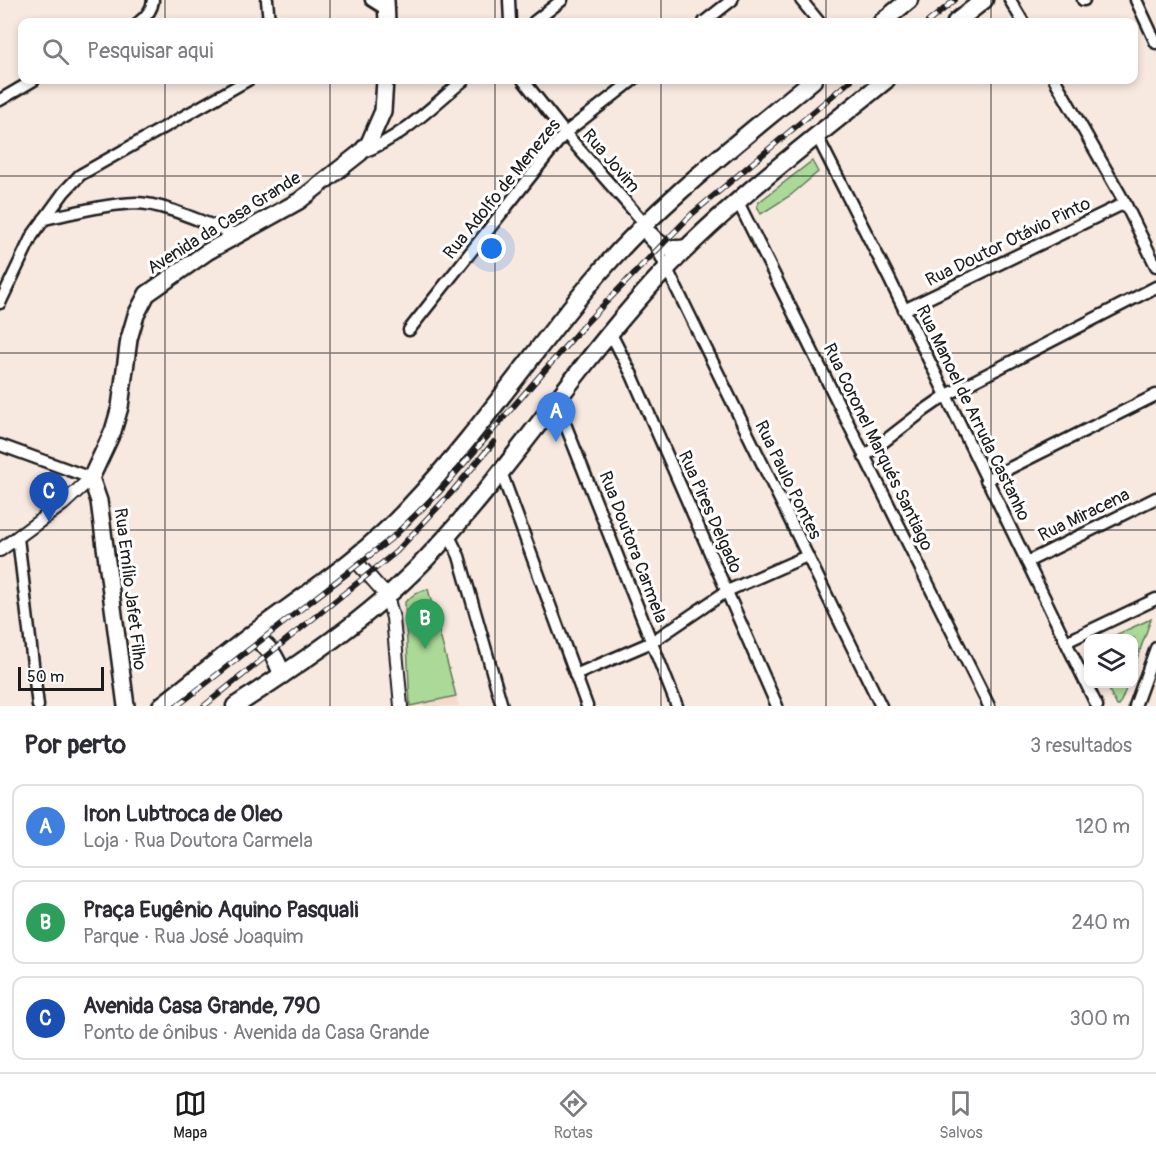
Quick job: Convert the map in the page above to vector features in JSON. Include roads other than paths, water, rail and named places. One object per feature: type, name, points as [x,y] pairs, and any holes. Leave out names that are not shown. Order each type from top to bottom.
[{"type":"main road","points":[[887,18],[909,0]]},
{"type":"main road","points":[[961,18],[984,0]]},
{"type":"main road","name":"Avenida da Casa Grande","points":[[91,478],[113,431],[120,407],[129,339],[136,315],[147,294],[207,252],[299,201],[360,153],[369,143],[383,111],[385,84]]},
{"type":"main road","points":[[161,706],[354,559],[409,508],[443,469],[600,272],[648,230],[679,191],[808,84]]},
{"type":"main road","points":[[235,706],[331,641],[387,596],[448,534],[501,472],[610,332],[666,269],[738,202],[881,84]]},
{"type":"main road","points":[[648,230],[667,249],[687,248]]},
{"type":"main road","name":"Rua Emílio Jafet Filho","points":[[91,478],[99,501],[126,706]]},
{"type":"main road","points":[[251,636],[264,643],[274,653],[282,675]]},
{"type":"street","points":[[144,18],[153,0]]},
{"type":"street","points":[[267,0],[269,18]]},
{"type":"street","points":[[371,0],[387,11]]},
{"type":"street","points":[[509,0],[510,18]]},
{"type":"street","points":[[539,18],[562,0]]},
{"type":"street","points":[[709,18],[732,0]]},
{"type":"street","points":[[801,0],[816,18]]},
{"type":"street","points":[[1010,0],[1021,18]]},
{"type":"street","points":[[1136,0],[1156,43]]},
{"type":"street","points":[[0,100],[27,84]]},
{"type":"street","points":[[0,303],[32,236],[64,192],[80,175],[237,84]]},
{"type":"street","points":[[360,153],[377,147],[399,134],[459,84]]},
{"type":"street","name":"Rua Jovim","points":[[526,84],[565,134],[648,230],[666,269]]},
{"type":"street","name":"Rua Adolfo de Menezes","points":[[409,330],[565,134],[628,84]]},
{"type":"street","points":[[1057,84],[1125,203],[1156,266]]},
{"type":"street","name":"Rua Manoel de Arruda Castanho","points":[[817,136],[1097,706]]},
{"type":"street","name":"Rua Coronel Marqués Santiago","points":[[738,202],[990,706]]},
{"type":"street","points":[[44,219],[137,203],[159,207],[238,235]]},
{"type":"street","name":"Rua Doutor Otávio Pinto","points":[[904,310],[1125,203]]},
{"type":"street","name":"Rua Paulo Pontes","points":[[666,269],[882,706]]},
{"type":"street","points":[[864,457],[945,396],[1156,287]]},
{"type":"street","name":"Rua Pires Delgado","points":[[610,332],[632,375],[777,706]]},
{"type":"street","points":[[986,480],[1156,395]]},
{"type":"street","name":"Rua Doutora Carmela","points":[[556,400],[677,706]]},
{"type":"street","points":[[0,445],[91,478]]},
{"type":"street","points":[[501,472],[587,706]]},
{"type":"street","name":"Avenida da Casa Grande","points":[[0,550],[63,504],[91,478]]},
{"type":"street","name":"Rua Miracena","points":[[1027,562],[1156,498]]},
{"type":"street","points":[[448,534],[459,556],[502,706]]},
{"type":"street","points":[[18,538],[38,706]]},
{"type":"street","points":[[575,675],[652,642],[727,591],[807,556]]},
{"type":"street","points":[[354,559],[387,596],[393,618],[401,706]]},
{"type":"street","points":[[1066,642],[1156,599]]},
{"type":"street","points":[[1135,706],[1156,648]]},
{"type":"railway","points":[[933,18],[955,0]]},
{"type":"railway","points":[[177,706],[393,537],[440,491],[584,325],[692,214],[846,84]]},
{"type":"railway","points":[[204,706],[396,552],[452,492],[494,442]]},
{"type":"place","name":"Iron Lubtroca de Oleo","points":[[556,442]]},
{"type":"place","name":"Avenida Casa Grande, 790","points":[[49,522]]},
{"type":"place","name":"Praça Eugênio Aquino Pasquali","points":[[425,649]]}]
